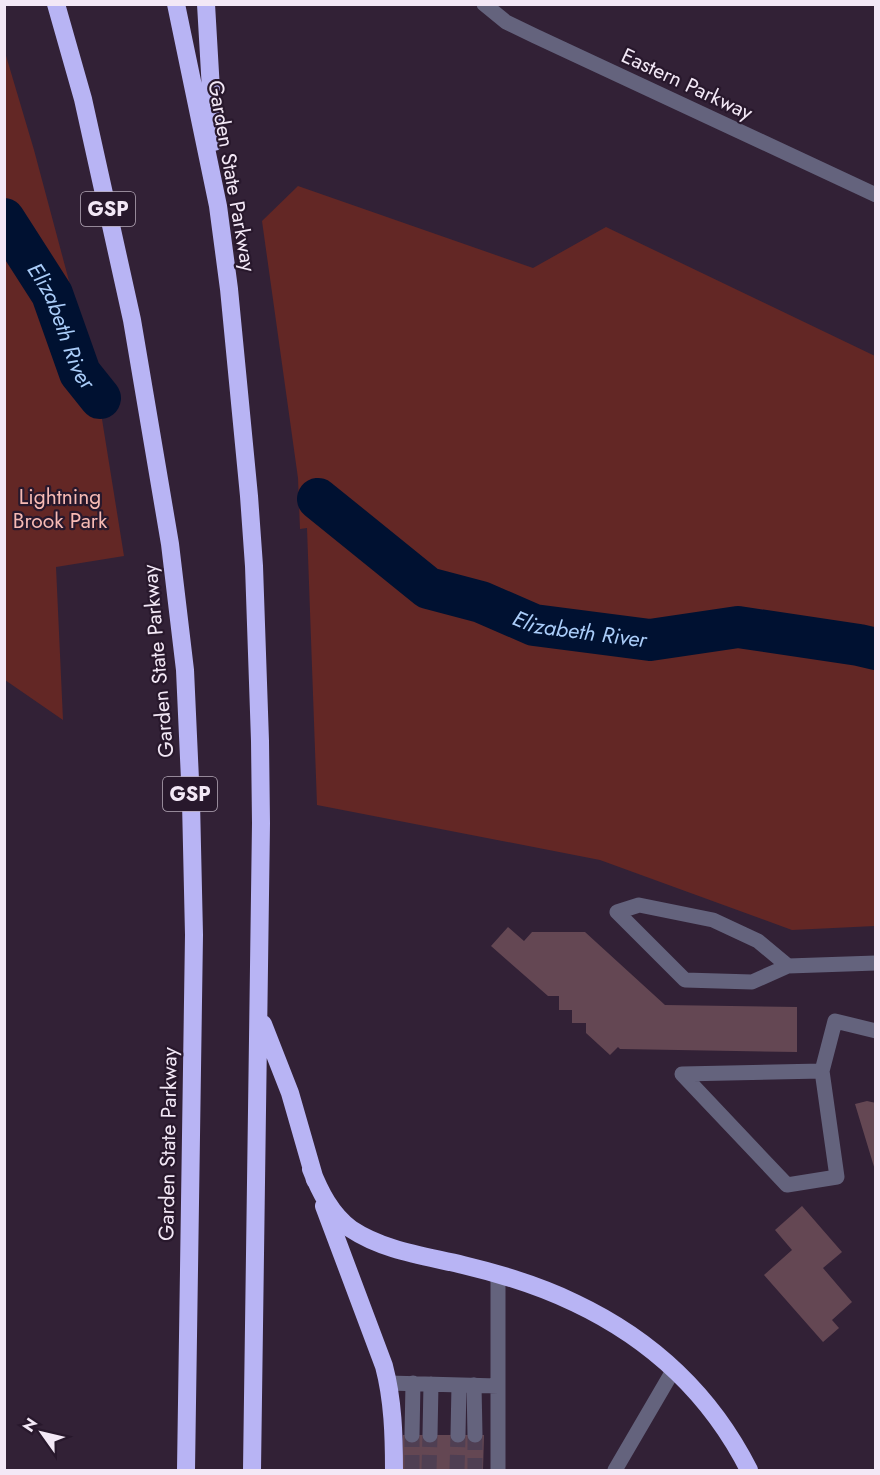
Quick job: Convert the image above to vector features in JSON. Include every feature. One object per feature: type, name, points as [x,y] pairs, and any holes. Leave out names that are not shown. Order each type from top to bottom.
[{"type":"highway","name":"Garden State Parkway","points":[[56,4],[85,110],[132,320],[170,544],[184,670],[191,802],[194,935],[186,1470]]},
{"type":"highway","name":"Garden State Parkway","points":[[176,4],[218,206],[229,289],[254,566],[261,753],[252,1470]]},
{"type":"highway","points":[[206,4],[218,206]]},
{"type":"highway","points":[[259,1014],[290,1093],[311,1169],[336,1242],[378,1349],[388,1383],[394,1435],[394,1470]]},
{"type":"highway","points":[[311,1169],[318,1186],[338,1217],[366,1238],[403,1251],[498,1275],[548,1292],[596,1314],[638,1340],[674,1369],[712,1411],[726,1430],[748,1470]]},
{"type":"street","name":"Eastern Parkway","points":[[484,4],[506,22],[876,195]]},
{"type":"street","points":[[788,966],[758,941],[713,920],[639,905],[617,912],[685,980],[752,982],[788,966],[876,963]]},
{"type":"street","points":[[822,1071],[682,1074],[787,1185],[837,1177],[822,1071],[835,1021],[876,1031]]},
{"type":"street","points":[[498,1275],[498,1470]]},
{"type":"street","points":[[615,1470],[674,1369]]},
{"type":"street","points":[[388,1383],[498,1386]]},
{"type":"street","points":[[412,1435],[413,1383]]},
{"type":"street","points":[[430,1435],[431,1384]]},
{"type":"street","points":[[458,1435],[466,1385]]},
{"type":"street","points":[[466,1385],[475,1435]]},
{"type":"green space","name":"Lightning Brook Park","points":[[4,49],[34,150],[96,382],[124,556],[56,567],[63,720],[5,680]]},
{"type":"green space","points":[[298,186],[533,268],[606,227],[875,356],[875,926],[792,930],[600,860],[317,805],[307,528],[300,529],[298,478],[262,221]]},
{"type":"building","points":[[508,927],[524,941],[532,932],[585,932],[665,1005],[797,1007],[797,1052],[620,1049],[618,1047],[610,1055],[586,1033],[586,1023],[572,1023],[572,1010],[559,1010],[559,996],[548,996],[491,946]]},
{"type":"building","points":[[867,1101],[876,1103],[875,1170],[855,1104]]},
{"type":"building","points":[[802,1206],[842,1252],[823,1268],[852,1302],[832,1320],[839,1328],[823,1342],[764,1275],[792,1250],[775,1230]]},
{"type":"building","points":[[403,1435],[484,1435],[483,1470],[403,1470]]},
{"type":"waterway","name":"Elizabeth River","points":[[4,219],[52,294],[80,373],[100,398]]},
{"type":"waterway","name":"Elizabeth River","points":[[318,499],[428,588],[481,602],[534,625],[650,640],[738,627],[876,649]]},
{"type":"tunnel","points":[[412,1435],[412,1470]]},
{"type":"tunnel","points":[[429,1470],[430,1435]]},
{"type":"tunnel","points":[[457,1470],[458,1435]]},
{"type":"tunnel","points":[[475,1435],[475,1470]]}]
